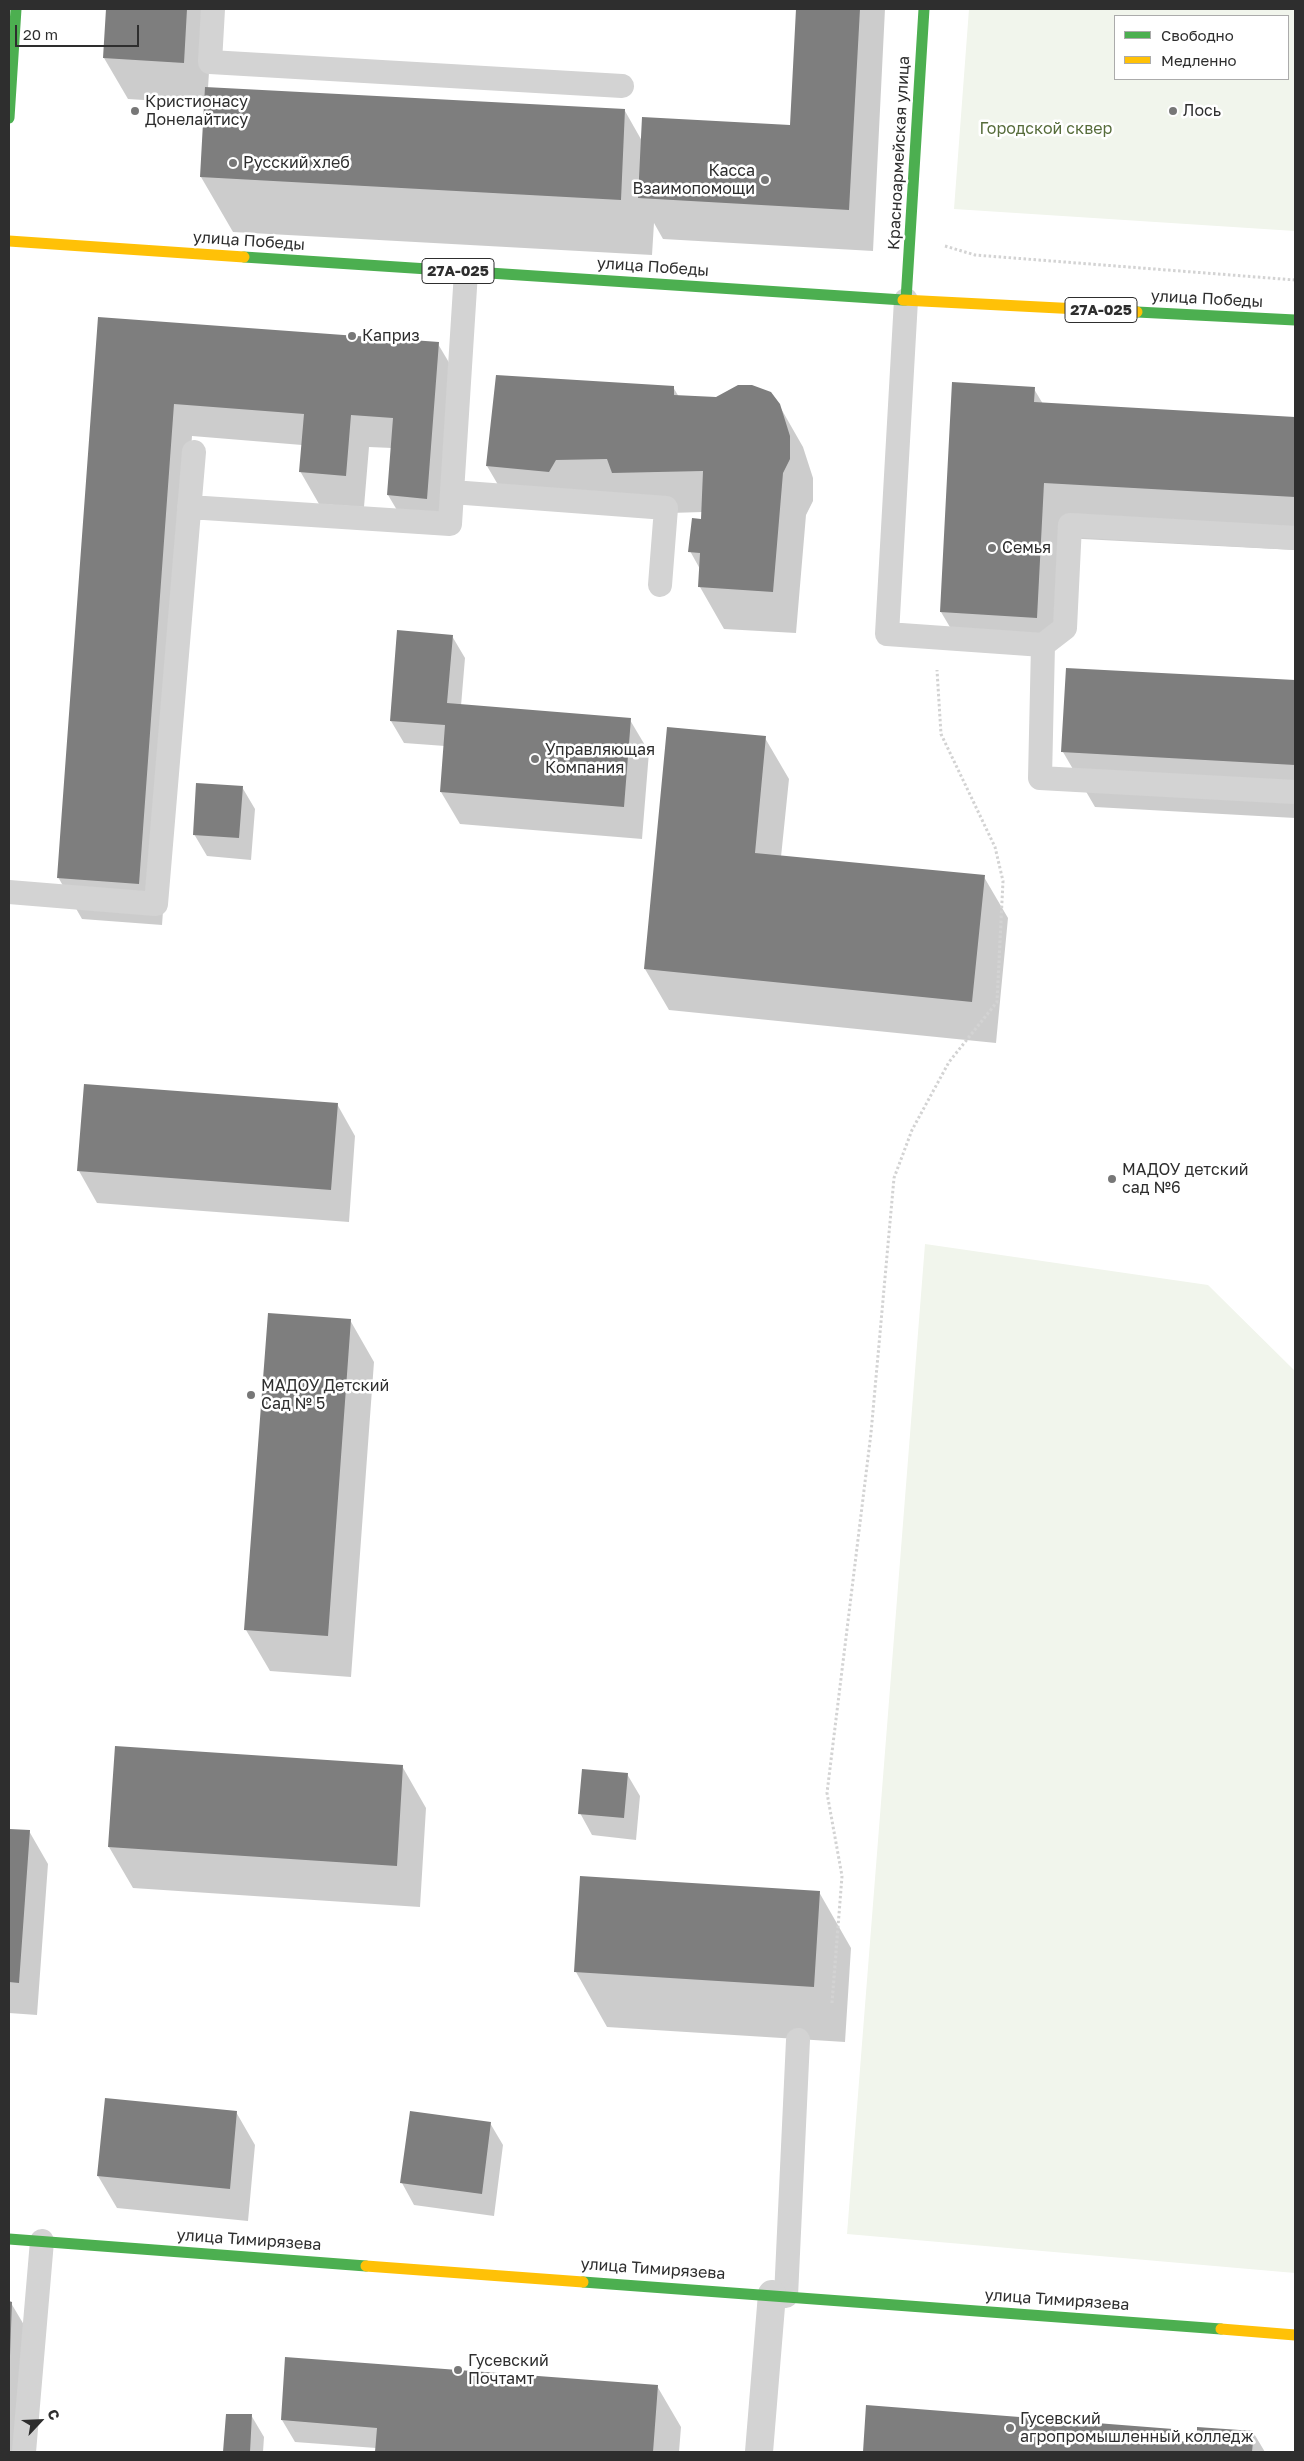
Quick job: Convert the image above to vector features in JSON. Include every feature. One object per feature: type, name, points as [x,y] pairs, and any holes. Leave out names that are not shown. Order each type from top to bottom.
[{"type":"street","points":[[9,118],[11,49],[16,9]]},
{"type":"street","name":"Красноармейская улица","points":[[906,300],[924,9]]},
{"type":"street","name":"улица Победы","points":[[9,241],[906,300],[1295,320]]},
{"type":"street","name":"улица Тимирязева","points":[[9,2239],[1295,2335]]},
{"type":"street","points":[[759,2452],[779,2295]]},
{"type":"lane","points":[[213,9],[210,62],[622,86]]},
{"type":"lane","points":[[189,507],[450,524],[466,272]]},
{"type":"lane","points":[[906,300],[887,634],[1043,645],[1065,628],[1070,525],[1295,538]]},
{"type":"lane","points":[[9,892],[156,904],[194,452]]},
{"type":"lane","points":[[452,492],[666,508],[660,585]]},
{"type":"lane","points":[[1043,645],[1040,778],[1295,792]]},
{"type":"lane","points":[[779,2295],[798,2040]]},
{"type":"lane","points":[[24,2452],[42,2241]]},
{"type":"path","points":[[910,242],[944,246],[975,255],[1295,280]]},
{"type":"path","points":[[832,2003],[842,1876],[828,1793],[871,1433],[894,1178],[912,1130],[949,1062],[997,1002],[1003,881],[995,847],[941,734],[934,638]]},
{"type":"green space","name":"Городской сквер","points":[[969,9],[1295,9],[1295,231],[954,209]]},
{"type":"green space","points":[[925,1244],[1208,1285],[1295,1371],[1295,2273],[847,2234]]},
{"type":"building","points":[[106,9],[187,9],[184,63],[103,58]]},
{"type":"building","points":[[796,9],[860,9],[849,210],[638,198],[642,117],[790,125]]},
{"type":"building","points":[[205,87],[625,109],[621,200],[200,177]]},
{"type":"building","points":[[98,317],[439,342],[427,499],[387,495],[393,418],[351,415],[346,476],[299,472],[304,414],[174,404],[139,884],[57,878]]},
{"type":"building","points":[[496,375],[674,386],[674,395],[716,397],[738,385],[752,385],[771,392],[780,404],[790,436],[790,459],[783,473],[773,592],[698,587],[700,553],[688,552],[692,518],[701,519],[703,471],[612,473],[607,459],[556,460],[549,472],[486,466]]},
{"type":"building","points":[[952,382],[1035,387],[1034,402],[1295,417],[1295,497],[1044,483],[1037,618],[940,612]]},
{"type":"building","name":"Управляющая Компания","points":[[397,630],[453,635],[447,703],[631,718],[624,807],[440,792],[445,725],[390,721]]},
{"type":"building","points":[[1066,668],[1295,680],[1295,765],[1061,752]]},
{"type":"building","points":[[667,727],[766,736],[755,853],[985,875],[972,1002],[644,969]]},
{"type":"building","points":[[196,783],[243,786],[239,838],[193,835]]},
{"type":"building","points":[[84,1084],[338,1103],[331,1190],[77,1171]]},
{"type":"building","points":[[268,1313],[351,1319],[328,1636],[244,1630]]},
{"type":"building","points":[[115,1746],[403,1765],[397,1866],[108,1847]]},
{"type":"building","points":[[582,1769],[628,1773],[624,1818],[578,1814]]},
{"type":"building","points":[[9,1829],[30,1830],[19,1983],[9,1982]]},
{"type":"building","points":[[580,1876],[820,1891],[814,1987],[574,1972]]},
{"type":"building","points":[[105,2098],[237,2111],[230,2189],[97,2176]]},
{"type":"building","points":[[410,2111],[491,2122],[482,2194],[400,2183]]},
{"type":"building","points":[[9,2301],[12,2302],[10,2356],[9,2356]]},
{"type":"building","points":[[285,2357],[658,2385],[653,2452],[375,2452],[377,2428],[281,2420]]},
{"type":"building","name":"Гусевский агропромышленный колледж","points":[[866,2405],[1173,2429],[1172,2441],[1197,2442],[1197,2427],[1254,2431],[1252,2452],[863,2452]]},
{"type":"building","points":[[226,2414],[252,2414],[250,2452],[223,2452]]},
{"type":"traffic: fast","points":[[9,118],[16,9]]},
{"type":"traffic: fast","points":[[906,300],[924,9]]},
{"type":"traffic: fast","points":[[244,257],[903,300]]},
{"type":"traffic: fast","points":[[1137,312],[1295,320]]},
{"type":"traffic: fast","points":[[9,2239],[366,2266]]},
{"type":"traffic: fast","points":[[583,2282],[1221,2329]]},
{"type":"traffic: slow","points":[[9,241],[244,257]]},
{"type":"traffic: slow","points":[[903,300],[1137,312]]},
{"type":"traffic: slow","points":[[366,2266],[583,2282]]},
{"type":"traffic: slow","points":[[1221,2329],[1295,2335]]},
{"type":"place","name":"Кристионасу Донелайтису","points":[[135,111]]},
{"type":"place","name":"Лось","points":[[1173,111]]},
{"type":"place","name":"Русский хлеб","points":[[233,163]]},
{"type":"place","name":"Касса Взаимопомощи","points":[[765,180]]},
{"type":"place","name":"Каприз","points":[[352,336]]},
{"type":"place","name":"Семья","points":[[992,548]]},
{"type":"place","name":"Управляющая Компания","points":[[535,759]]},
{"type":"place","name":"МАДОУ детский сад №6","points":[[1112,1179]]},
{"type":"place","name":"МАДОУ Детский Сад № 5","points":[[251,1395]]},
{"type":"place","name":"Гусевский Почтамт","points":[[458,2370]]},
{"type":"place","name":"Гусевский агропромышленный колледж","points":[[1010,2428]]}]
